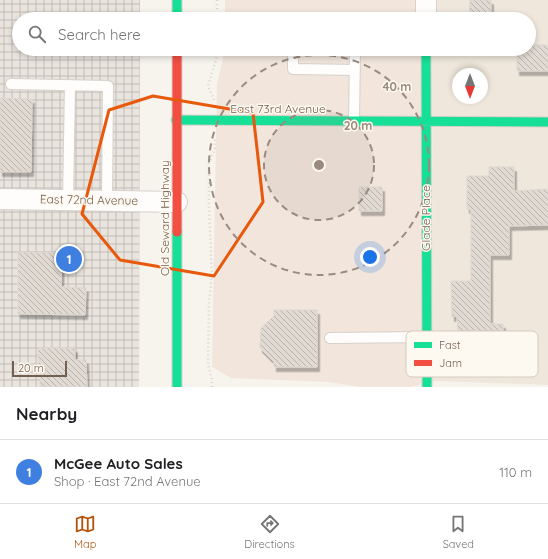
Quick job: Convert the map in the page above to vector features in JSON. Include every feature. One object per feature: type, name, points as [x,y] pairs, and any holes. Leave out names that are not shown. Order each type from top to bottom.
[{"type":"street","points":[[177,0],[177,12]]},
{"type":"street","points":[[426,0],[426,12]]},
{"type":"street","name":"Old Seward Highway","points":[[177,56],[177,387]]},
{"type":"street","name":"Glade Place","points":[[426,56],[426,331]]},
{"type":"street","name":"East 73rd Avenue","points":[[176,120],[548,122]]},
{"type":"street","name":"East 72nd Avenue","points":[[0,198],[177,202]]},
{"type":"street","name":"Glade Place","points":[[427,377],[427,387]]},
{"type":"lane","points":[[293,56],[293,69],[355,70]]},
{"type":"lane","points":[[354,122],[355,56]]},
{"type":"lane","points":[[11,84],[108,86],[107,201]]},
{"type":"lane","points":[[68,200],[70,85]]},
{"type":"lane","points":[[330,338],[406,337]]},
{"type":"path","points":[[217,0],[217,12]]},
{"type":"path","points":[[212,387],[208,364],[209,304],[212,273],[209,208],[209,163],[214,148],[215,103],[208,86],[217,56]]},
{"type":"highlighted area","points":[[153,96],[253,113],[263,202],[214,276],[120,260],[82,214],[109,110]]},
{"type":"shaded area","points":[[0,0],[140,0],[140,12],[12,12],[12,56],[140,56],[139,387],[0,387]]},
{"type":"shaded area","points":[[225,0],[435,0],[434,12],[225,12]]},
{"type":"shaded area","points":[[435,0],[548,0],[548,385],[436,381],[436,377],[538,377],[538,331],[435,331],[431,56],[536,56],[536,12],[434,12]]},
{"type":"shaded area","points":[[223,56],[431,56],[435,331],[406,331],[406,377],[436,377],[436,381],[410,387],[361,387],[328,382],[231,378],[212,367],[217,84]]},
{"type":"building","points":[[470,0],[491,0],[491,12],[469,12]]},
{"type":"building","points":[[536,45],[548,45],[548,71],[517,71],[517,56],[536,56]]},
{"type":"building","points":[[0,98],[32,99],[31,172],[0,172]]},
{"type":"building","points":[[489,167],[514,167],[514,191],[548,189],[548,225],[509,226],[509,255],[490,255],[490,324],[503,324],[503,331],[457,331],[457,316],[452,317],[451,281],[471,281],[471,209],[467,209],[467,176],[489,176]]},
{"type":"building","points":[[359,187],[382,187],[382,211],[359,211]]},
{"type":"building","points":[[18,252],[62,253],[61,287],[86,288],[85,315],[18,314]]},
{"type":"building","points":[[274,310],[317,310],[317,367],[274,367],[274,362],[260,348],[261,328],[274,316]]},
{"type":"building","points":[[38,348],[75,348],[75,360],[86,360],[87,387],[40,387]]},
{"type":"traffic: fast","points":[[177,0],[177,12]]},
{"type":"traffic: fast","points":[[426,56],[427,331]]},
{"type":"traffic: fast","points":[[176,120],[548,122]]},
{"type":"traffic: fast","points":[[177,232],[177,387]]},
{"type":"traffic: fast","points":[[427,377],[427,387]]},
{"type":"traffic: jam","points":[[177,56],[177,232]]},
{"type":"place","name":"McGee Auto Sales","points":[[69,259]]}]
